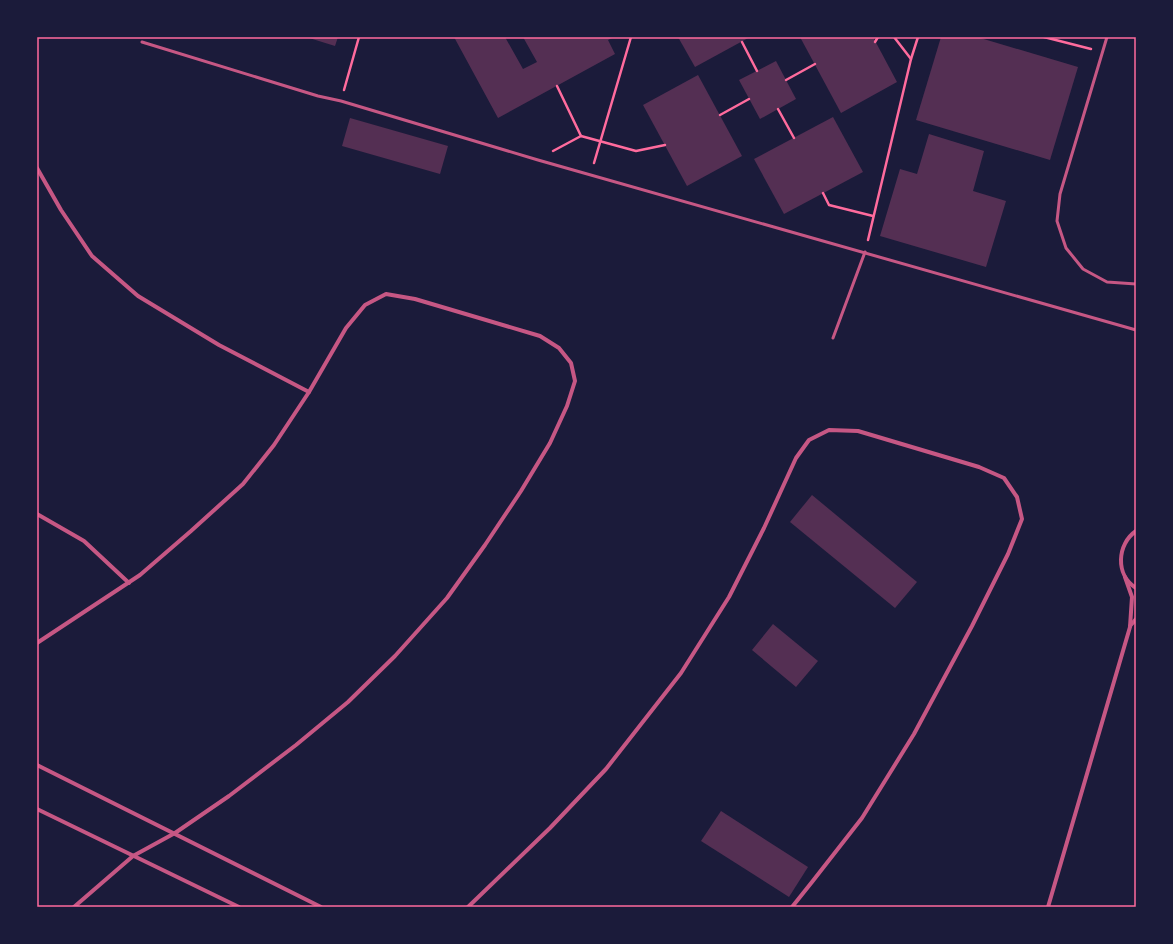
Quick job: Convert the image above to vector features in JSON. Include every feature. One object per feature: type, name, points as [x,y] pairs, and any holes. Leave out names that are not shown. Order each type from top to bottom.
[{"type":"street","points":[[37,168],[61,210],[92,256],[138,296],[219,345],[309,392]]},
{"type":"street","points":[[37,643],[140,575],[192,531],[243,484],[274,445],[309,392],[346,328],[365,305],[386,294],[415,299],[540,336],[559,348],[571,363],[575,381],[567,406],[550,443],[506,515],[447,598],[395,656],[348,702],[296,746],[229,796],[175,833],[132,856],[74,907]]},
{"type":"street","points":[[468,907],[550,828],[606,769],[681,673],[729,597],[764,528],[796,458],[810,440],[830,430],[858,431],[979,467],[1004,478],[1018,497],[1022,519],[1008,554],[972,626],[914,734],[862,818],[792,907]]},
{"type":"street","points":[[37,514],[84,541],[129,583]]},
{"type":"street","points":[[1048,907],[1130,627],[1132,597],[1121,566],[1121,554],[1124,543],[1136,531]]},
{"type":"street","points":[[1125,577],[1136,588]]},
{"type":"street","points":[[1130,627],[1136,620]]},
{"type":"street","points":[[37,765],[321,907]]},
{"type":"street","points":[[37,809],[239,907]]},
{"type":"lane","points":[[1107,37],[1060,194],[1057,221],[1066,248],[1083,269],[1107,282],[1136,284]]},
{"type":"lane","points":[[142,42],[318,96],[341,101],[538,160],[1136,330]]},
{"type":"lane","points":[[833,338],[865,252]]},
{"type":"path","points":[[341,101],[359,37]]},
{"type":"path","points":[[590,174],[631,37]]},
{"type":"path","points":[[875,42],[878,37]]},
{"type":"path","points":[[894,37],[912,59]]},
{"type":"path","points":[[865,252],[918,37]]},
{"type":"path","points":[[1044,37],[1103,53]]},
{"type":"path","points":[[742,42],[757,70]]},
{"type":"path","points":[[786,80],[815,64]]},
{"type":"path","points":[[556,86],[580,136]]},
{"type":"path","points":[[720,116],[750,99]]},
{"type":"path","points":[[778,109],[794,138]]},
{"type":"path","points":[[538,160],[580,136],[636,151],[665,145]]},
{"type":"path","points":[[823,193],[829,205],[873,216]]},
{"type":"building","points":[[306,37],[338,37],[335,46]]},
{"type":"building","points":[[454,37],[505,37],[523,69],[537,62],[523,37],[614,37],[608,40],[615,54],[498,118]]},
{"type":"building","points":[[678,37],[750,37],[695,67]]},
{"type":"building","points":[[800,37],[873,37],[897,82],[841,113]]},
{"type":"building","points":[[941,37],[977,37],[1078,67],[1050,160],[916,120]]},
{"type":"building","points":[[776,61],[796,99],[760,119],[739,80]]},
{"type":"building","points":[[698,75],[742,156],[687,186],[643,105]]},
{"type":"building","points":[[833,117],[863,172],[784,214],[754,159]]},
{"type":"building","points":[[350,118],[448,146],[440,174],[342,146]]},
{"type":"building","points":[[929,134],[984,151],[973,191],[1006,201],[986,267],[880,236],[900,169],[917,174]]},
{"type":"building","points":[[812,495],[917,582],[895,608],[790,522]]},
{"type":"building","points":[[773,624],[818,661],[796,687],[752,650]]},
{"type":"building","points":[[721,811],[808,867],[789,897],[701,841]]}]
